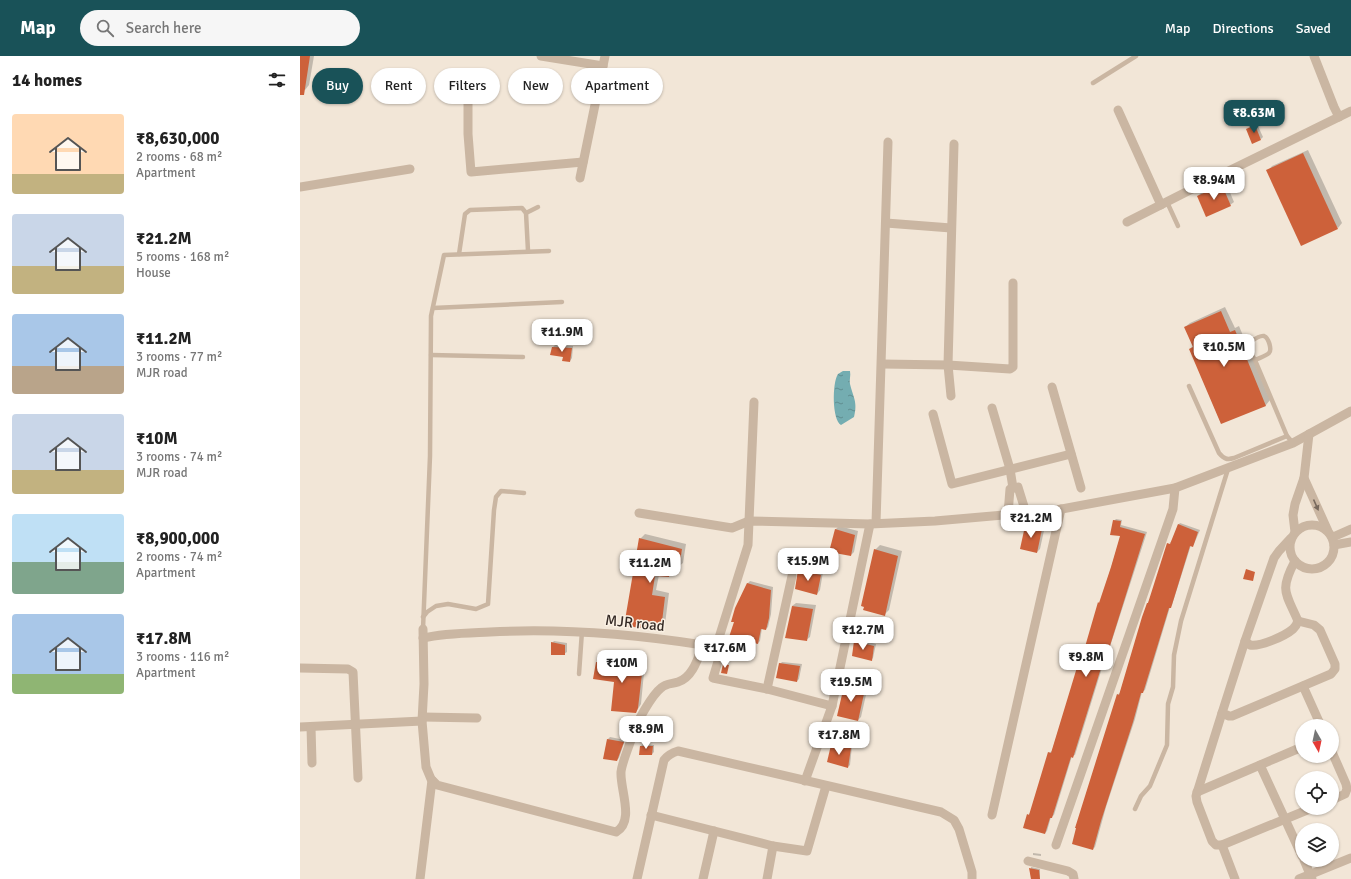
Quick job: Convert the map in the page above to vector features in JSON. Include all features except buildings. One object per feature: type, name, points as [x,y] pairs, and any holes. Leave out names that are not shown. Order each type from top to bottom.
[{"type":"street","points":[[541,56],[603,66]]},
{"type":"street","points":[[580,178],[605,56]]},
{"type":"street","points":[[1314,56],[1339,117]]},
{"type":"street","points":[[468,104],[468,134],[471,172],[583,162]]},
{"type":"street","points":[[1118,110],[1164,203]]},
{"type":"street","points":[[1127,222],[1351,111]]},
{"type":"street","points":[[805,781],[832,706],[873,524],[882,364],[888,142]]},
{"type":"street","points":[[951,396],[948,365],[954,144]]},
{"type":"street","points":[[300,187],[410,169]]},
{"type":"street","points":[[886,223],[951,228]]},
{"type":"street","points":[[882,364],[948,365],[1010,369],[1013,367],[1013,283]]},
{"type":"street","points":[[1052,387],[1081,488]]},
{"type":"street","name":"MJR road","points":[[423,633],[439,634],[521,630],[582,631],[713,646],[717,644],[748,545],[754,402]]},
{"type":"street","points":[[992,408],[1010,469],[1013,488]]},
{"type":"street","points":[[639,513],[732,528],[749,521],[873,524],[935,521],[1061,509],[1175,488],[1229,467],[1290,440],[1308,434],[1351,411]]},
{"type":"street","points":[[933,414],[952,484],[1072,454]]},
{"type":"street","points":[[1304,478],[1332,538],[1334,552],[1332,559],[1320,569],[1305,569],[1295,562],[1290,553],[1293,535],[1294,504],[1304,478],[1308,434]]},
{"type":"street","points":[[1008,514],[1010,489],[1018,487],[1026,513]]},
{"type":"street","points":[[1056,845],[1173,509],[1175,488]]},
{"type":"street","points":[[992,815],[1061,509]]},
{"type":"street","points":[[1295,815],[1222,846],[1216,845],[1212,841],[1196,796],[1245,641],[1274,558],[1293,535],[1301,528],[1308,525],[1322,527],[1332,538],[1351,542]]},
{"type":"street","points":[[1332,538],[1351,529]]},
{"type":"street","points":[[1222,713],[1232,716],[1331,674],[1335,669],[1335,664],[1320,630],[1314,626],[1298,621],[1285,591],[1285,583],[1295,562]]},
{"type":"street","points":[[767,689],[792,576]]},
{"type":"street","points":[[1245,641],[1247,644],[1253,646],[1283,636],[1294,629],[1298,621]]},
{"type":"street","points":[[423,633],[422,719],[426,767],[432,780],[436,784],[616,832],[621,829],[626,816],[621,771],[634,730],[654,695],[665,685],[678,682],[692,671],[703,645]]},
{"type":"street","points":[[719,658],[714,678],[767,689],[832,706]]},
{"type":"street","points":[[300,668],[348,669],[353,672],[358,778]]},
{"type":"street","points":[[1303,686],[1318,719]]},
{"type":"street","points":[[300,727],[355,725],[422,719],[478,718]]},
{"type":"street","points":[[312,727],[312,763]]},
{"type":"street","points":[[1197,792],[1295,750]]},
{"type":"street","points":[[637,879],[664,760],[672,752],[678,751],[941,812],[954,820],[959,829],[972,872],[972,879]]},
{"type":"street","points":[[1337,763],[1349,790],[1339,797]]},
{"type":"street","points":[[1260,765],[1295,840]]},
{"type":"street","points":[[420,879],[432,780]]},
{"type":"street","points":[[651,815],[773,846],[807,852],[826,786]]},
{"type":"street","points":[[703,879],[714,831]]},
{"type":"street","points":[[767,879],[773,846]]},
{"type":"street","points":[[1222,846],[1235,879]]},
{"type":"street","points":[[1300,879],[1311,877],[1351,858]]},
{"type":"street","points":[[1028,861],[1068,871],[1073,874],[1074,879]]},
{"type":"street","points":[[1307,867],[1311,877]]},
{"type":"lane","points":[[1093,83],[1136,56]]},
{"type":"lane","points":[[1164,203],[1178,226]]},
{"type":"lane","points":[[526,213],[538,207]]},
{"type":"lane","points":[[459,254],[465,214],[470,210],[522,208],[526,213],[528,251]]},
{"type":"lane","points":[[423,633],[430,456],[432,316],[444,255],[549,251]]},
{"type":"lane","points":[[433,308],[562,302]]},
{"type":"lane","points":[[1189,386],[1219,453],[1223,458],[1228,460],[1290,440],[1255,360],[1248,349],[1250,342],[1261,336],[1265,336],[1271,351],[1269,354],[1255,360]]},
{"type":"lane","points":[[431,355],[523,357]]},
{"type":"lane","points":[[1135,809],[1141,796],[1150,786],[1167,745],[1168,704],[1173,687],[1174,655],[1181,620],[1229,467]]},
{"type":"lane","points":[[423,617],[427,612],[436,606],[448,604],[476,609],[488,604],[496,496],[501,491],[524,493]]},
{"type":"lane","points":[[579,674],[582,631]]},
{"type":"water","points":[[843,371],[850,371],[850,382],[855,400],[855,407],[854,417],[841,425],[836,416],[834,393],[838,374]]}]
